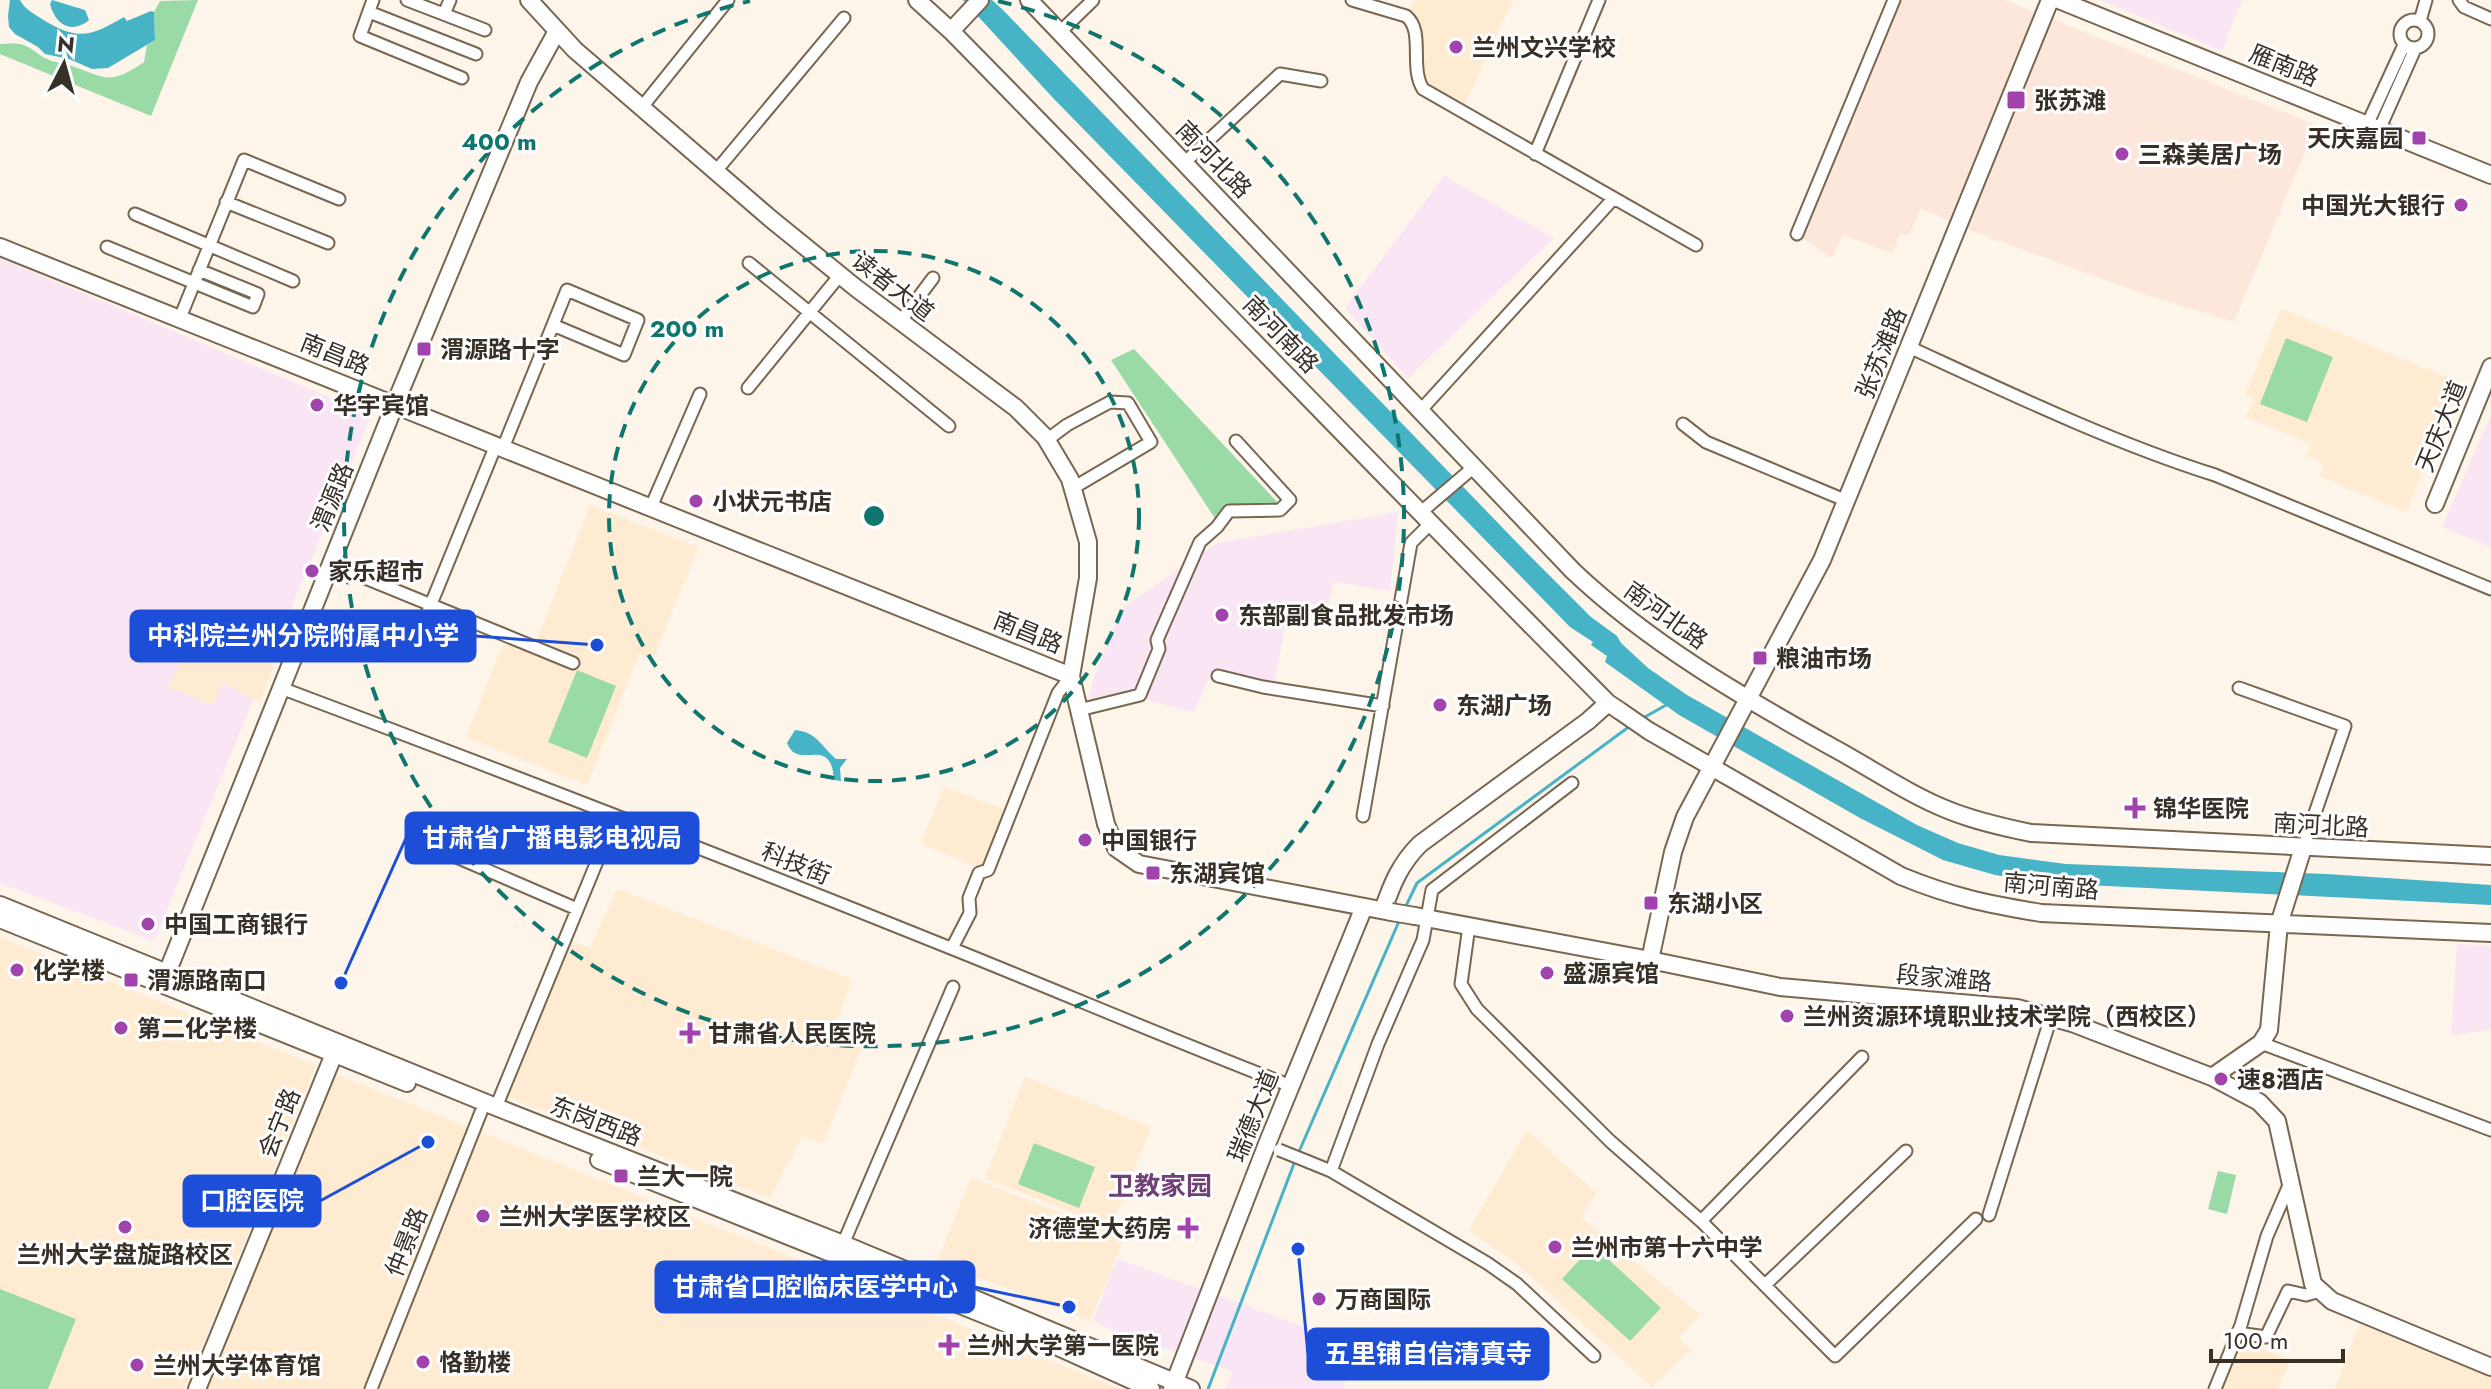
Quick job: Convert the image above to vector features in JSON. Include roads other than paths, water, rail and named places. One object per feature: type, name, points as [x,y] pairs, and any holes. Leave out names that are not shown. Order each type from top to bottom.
[{"type":"street","points":[[407,0],[485,30]]},
{"type":"street","points":[[444,14],[450,0]]},
{"type":"street","name":"读者大道","points":[[529,0],[557,31],[716,171],[840,275],[1016,408],[1047,440],[1073,488],[1088,542],[1085,604],[1071,676]]},
{"type":"street","points":[[642,107],[728,0]]},
{"type":"street","name":"南河南路","points":[[917,0],[951,31],[1425,519],[1614,707],[1711,768],[1901,876],[1956,897],[2041,913],[2491,933]]},
{"type":"street","name":"南河北路","points":[[1029,0],[1420,411],[1468,472],[1607,603],[1648,635],[1747,700],[1945,809],[1985,824],[2031,833],[2300,855],[2491,856]]},
{"type":"street","points":[[1060,32],[1093,0]]},
{"type":"street","points":[[1352,0],[1406,16],[1413,21],[1416,31],[1415,70],[1423,89],[1696,245]]},
{"type":"street","points":[[1535,154],[1599,0]]},
{"type":"street","name":"张苏滩路","points":[[1711,768],[1817,572],[2050,0]]},
{"type":"street","name":"雁南路","points":[[2059,0],[2491,175]]},
{"type":"street","points":[[2420,21],[2426,0]]},
{"type":"street","points":[[2459,0],[2464,7],[2491,19]]},
{"type":"street","points":[[1797,234],[1890,1]]},
{"type":"street","points":[[462,78],[360,36],[371,6],[476,54]]},
{"type":"street","points":[[951,31],[975,6]]},
{"type":"street","points":[[716,171],[844,18]]},
{"type":"street","points":[[2408,21],[2420,21],[2429,34],[2425,44],[2410,47],[2401,40],[2401,29],[2408,21]]},
{"type":"street","name":"渭源路","points":[[164,979],[395,404],[529,82],[557,31]]},
{"type":"street","points":[[2373,128],[2410,47]]},
{"type":"street","points":[[1184,163],[1280,74],[1321,81]]},
{"type":"street","points":[[180,318],[244,160],[339,199]]},
{"type":"street","points":[[1420,411],[1613,199]]},
{"type":"street","points":[[226,202],[328,243]]},
{"type":"street","points":[[135,214],[293,281]]},
{"type":"street","name":"南昌路","points":[[0,247],[1071,676],[1106,824],[1116,848],[1139,864],[1387,911]]},
{"type":"street","points":[[107,247],[253,307],[258,294],[199,270]]},
{"type":"street","points":[[749,263],[949,426]]},
{"type":"street","points":[[748,388],[840,275]]},
{"type":"street","points":[[900,322],[933,278]]},
{"type":"street","points":[[420,631],[567,290],[638,320],[624,355],[553,325]]},
{"type":"street","points":[[1909,347],[2170,460],[2215,475],[2491,589]]},
{"type":"street","name":"天庆大道","points":[[2435,504],[2491,367]]},
{"type":"street","points":[[651,507],[700,394]]},
{"type":"street","points":[[1047,440],[1067,425],[1110,402],[1128,403],[1151,442],[1073,488]]},
{"type":"street","points":[[1683,424],[1706,442],[1847,501]]},
{"type":"street","points":[[1079,710],[1140,695],[1159,649],[1157,640],[1200,542],[1229,511],[1280,510],[1290,500],[1236,441]]},
{"type":"street","points":[[1363,816],[1411,543],[1437,499],[1468,472]]},
{"type":"street","points":[[331,564],[573,663]]},
{"type":"street","points":[[952,948],[970,913],[969,898],[979,873],[988,870],[1058,693],[1071,676]]},
{"type":"street","points":[[1218,676],[1263,687],[1383,706]]},
{"type":"street","name":"科技街","points":[[281,688],[581,801],[1291,1086]]},
{"type":"street","points":[[2212,1077],[2261,1043],[2269,1030],[2279,924],[2284,904],[2345,726],[2239,688]]},
{"type":"street","points":[[1387,911],[1394,879],[1404,861],[1420,844],[1588,721],[1614,707]]},
{"type":"street","points":[[1650,960],[1673,852],[1685,817],[1711,768]]},
{"type":"street","points":[[1331,1171],[1378,1044],[1423,940],[1422,918],[1432,890],[1572,783]]},
{"type":"street","name":"仲景路","points":[[371,1389],[605,842]]},
{"type":"street","points":[[431,846],[577,909]]},
{"type":"street","name":"东岗西路","points":[[0,905],[334,1054],[843,1244],[1179,1387]]},
{"type":"street","name":"瑞德大道","points":[[1179,1387],[1273,1147],[1291,1086],[1364,907]]},
{"type":"street","name":"段家滩路","points":[[1387,911],[1780,987],[2017,1008],[2072,1023],[2212,1077],[2259,1102],[2277,1121],[2313,1284],[2320,1291]]},
{"type":"street","name":"东岗西路","points":[[0,919],[164,979],[489,1110],[1005,1323],[1151,1389]]},
{"type":"street","points":[[1469,926],[1461,984],[1477,1009],[1610,1141],[1701,1221],[1835,1356],[1976,1219]]},
{"type":"street","points":[[843,1244],[953,987]]},
{"type":"street","points":[[1989,1215],[2051,1017]]},
{"type":"street","points":[[2261,1043],[2491,1130]]},
{"type":"street","name":"会宁路","points":[[197,1389],[334,1054]]},
{"type":"street","points":[[1701,1221],[1862,1057]]},
{"type":"street","points":[[1273,1147],[1331,1171],[1487,1263],[1517,1284],[1594,1356]]},
{"type":"street","points":[[1765,1285],[1906,1151]]},
{"type":"street","points":[[2215,1389],[2238,1333],[2267,1236],[2290,1183]]},
{"type":"street","points":[[2238,1333],[2266,1337],[2288,1291],[2306,1295],[2320,1291],[2332,1301],[2491,1367]]},
{"type":"water","points":[[10,0],[20,0],[45,21],[76,34],[93,32],[124,17],[127,21],[151,11],[154,12],[155,40],[108,68],[92,69],[69,59],[45,54],[15,34],[9,27]]},
{"type":"water","points":[[52,0],[85,10],[89,20],[76,27],[65,25],[52,11]]},
{"type":"water","points":[[963,0],[992,0],[1003,10],[1526,552],[1648,668],[1687,695],[1917,825],[1958,843],[1999,855],[2066,864],[2327,874],[2491,885],[2491,905],[2047,883],[1995,875],[1943,860],[1860,818],[1679,715],[1605,662],[1607,656],[1570,627],[1054,99]]},
{"type":"water","points":[[795,730],[814,737],[836,759],[847,759],[840,768],[841,781],[834,780],[827,758],[792,751],[787,743]]},
{"type":"waterway","points":[[1643,718],[1668,704]]},
{"type":"waterway","points":[[1405,908],[1417,883],[1630,726]]},
{"type":"waterway","points":[[1298,1154],[1400,919]]},
{"type":"waterway","points":[[1208,1389],[1295,1161]]},
{"type":"place","name":"兰州文兴学校","points":[[1456,47]]},
{"type":"place","name":"张苏滩","points":[[2016,100]]},
{"type":"place","name":"天庆嘉园","points":[[2419,138]]},
{"type":"place","name":"三森美居广场","points":[[2122,154]]},
{"type":"place","name":"中国光大银行","points":[[2461,205]]},
{"type":"place","name":"渭源路十字","points":[[424,349]]},
{"type":"place","name":"华宇宾馆","points":[[317,405]]},
{"type":"place","name":"小状元书店","points":[[696,501]]},
{"type":"place","name":"家乐超市","points":[[312,571]]},
{"type":"place","name":"东部副食品批发市场","points":[[1222,615]]},
{"type":"place","name":"中科院兰州分院附属中小学","points":[[597,645]]},
{"type":"place","name":"粮油市场","points":[[1760,658]]},
{"type":"place","name":"东湖广场","points":[[1440,705]]},
{"type":"place","name":"锦华医院","points":[[2135,808]]},
{"type":"place","name":"中国银行","points":[[1085,840]]},
{"type":"place","name":"东湖宾馆","points":[[1153,873]]},
{"type":"place","name":"东湖小区","points":[[1651,903]]},
{"type":"place","name":"中国工商银行","points":[[148,924]]},
{"type":"place","name":"化学楼","points":[[17,970]]},
{"type":"place","name":"盛源宾馆","points":[[1547,973]]},
{"type":"place","name":"渭源路南口","points":[[131,980]]},
{"type":"place","name":"甘肃省广播电影电视局","points":[[341,983]]},
{"type":"place","name":"兰州资源环境职业技术学院（西校区）","points":[[1787,1016]]},
{"type":"place","name":"第二化学楼","points":[[121,1028]]},
{"type":"place","name":"甘肃省人民医院","points":[[690,1033]]},
{"type":"place","name":"速8酒店","points":[[2221,1079]]},
{"type":"place","name":"口腔医院","points":[[428,1142]]},
{"type":"place","name":"兰大一院","points":[[621,1176]]},
{"type":"place","name":"兰州大学医学校区","points":[[483,1216]]},
{"type":"place","name":"兰州大学盘旋路校区","points":[[125,1227]]},
{"type":"place","name":"济德堂大药房","points":[[1188,1228]]},
{"type":"place","name":"兰州市第十六中学","points":[[1555,1247]]},
{"type":"place","name":"五里铺自信清真寺","points":[[1298,1249]]},
{"type":"place","name":"万商国际","points":[[1319,1299]]},
{"type":"place","name":"甘肃省口腔临床医学中心","points":[[1069,1307]]},
{"type":"place","name":"兰州大学第一医院","points":[[949,1345]]},
{"type":"place","name":"恪勤楼","points":[[423,1362]]},
{"type":"place","name":"兰州大学体育馆","points":[[137,1365]]},
{"type":"district","name":"卫教家园","points":[[1160,1186]]}]
